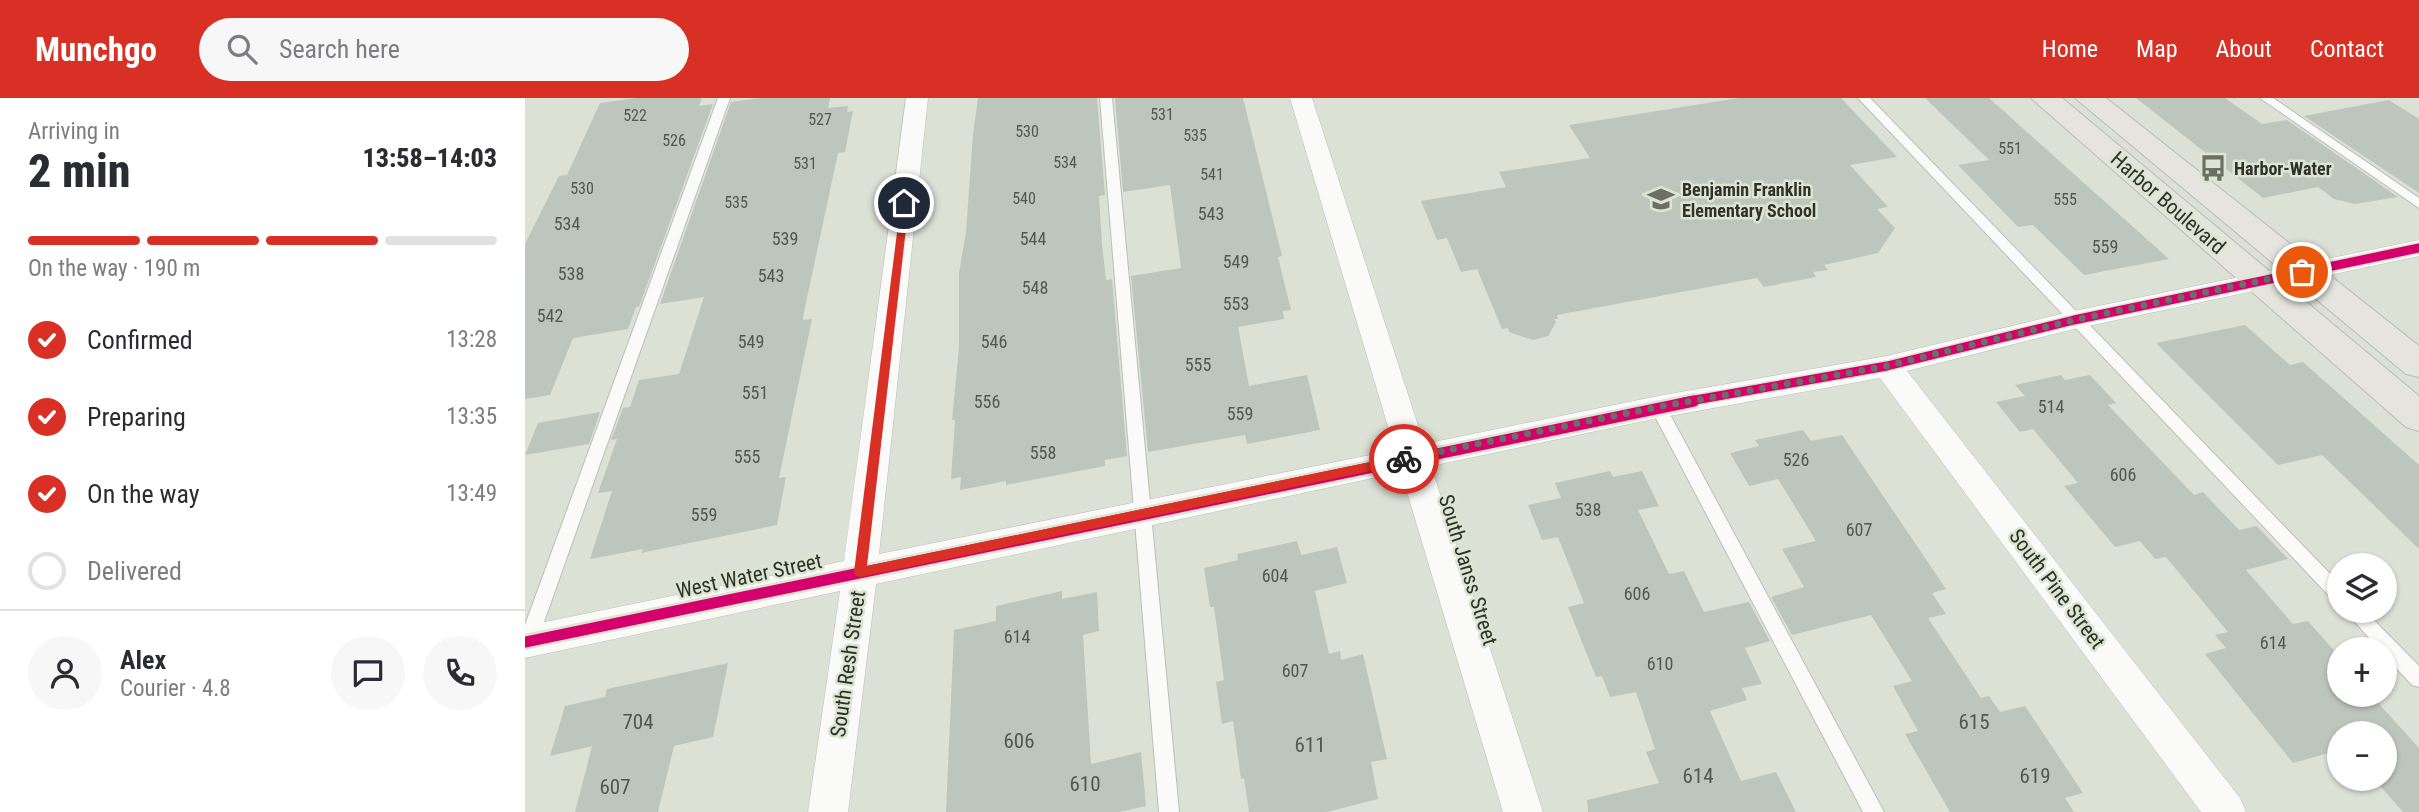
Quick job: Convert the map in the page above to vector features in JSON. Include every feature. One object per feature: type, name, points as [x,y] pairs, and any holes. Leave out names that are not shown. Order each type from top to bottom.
[{"type":"main road","name":"Harbor Boulevard","points":[[2045,98],[2419,417]]},
{"type":"main road","name":"Harbor Boulevard","points":[[2089,98],[2419,365]]},
{"type":"street","name":"South Resh Street","points":[[828,812],[917,98]]},
{"type":"street","name":"South Janss Street","points":[[1301,98],[1523,812]]},
{"type":"street","name":"West Water Street","points":[[526,645],[860,572],[1413,457],[1658,407],[1887,366],[2074,320],[2419,248]]},
{"type":"street","name":"South Pine Street","points":[[1887,366],[2226,812]]},
{"type":"lane","points":[[526,645],[724,98]]},
{"type":"lane","points":[[1106,98],[1169,812]]},
{"type":"lane","points":[[1864,98],[2327,583]]},
{"type":"lane","points":[[2266,98],[2419,204]]},
{"type":"lane","points":[[1658,407],[1874,812]]},
{"type":"lane","points":[[2365,623],[2419,679]]},
{"type":"building","points":[[636,98],[702,98],[699,106],[713,104],[639,307],[636,307],[628,329],[573,338],[550,395],[525,399],[525,244],[559,176],[567,175],[600,103]]},
{"type":"building","points":[[761,98],[830,98],[828,108],[848,106],[847,112],[853,111],[845,152],[838,153],[804,312],[803,320],[812,319],[779,478],[786,477],[777,525],[641,553],[643,549],[590,559],[612,491],[598,493],[617,439],[611,440],[623,408],[630,407],[639,380],[679,374],[704,297],[660,304],[731,102]]},
{"type":"building","points":[[978,98],[1097,98],[1105,195],[1099,196],[1102,245],[1106,280],[1112,279],[1127,456],[1105,460],[1105,466],[1006,485],[1006,481],[960,490],[961,477],[951,479],[955,420],[952,420],[959,347],[959,273],[966,232]]},
{"type":"building","points":[[1115,98],[1243,98],[1282,256],[1278,257],[1291,310],[1283,311],[1284,319],[1238,327],[1249,386],[1307,375],[1320,430],[1247,444],[1245,435],[1148,452],[1131,276],[1181,268],[1170,185],[1123,192]]},
{"type":"building","points":[[1739,98],[1841,98],[1897,157],[1850,165],[1888,207],[1877,209],[1895,228],[1878,253],[1824,265],[1828,270],[1813,272],[1816,277],[1764,287],[1757,278],[1557,315],[1558,319],[1554,319],[1556,322],[1548,336],[1533,340],[1509,332],[1508,328],[1502,329],[1477,269],[1461,272],[1447,238],[1437,240],[1421,201],[1506,187],[1499,172],[1590,158],[1569,125]]},
{"type":"building","points":[[1925,98],[1989,98],[2169,259],[2084,275],[2033,225],[2018,227],[1958,165],[1989,160]]},
{"type":"building","points":[[2136,98],[2225,98],[2262,124],[2287,120],[2398,197],[2355,204],[2334,199],[2318,187],[2263,198]]},
{"type":"building","points":[[2389,100],[2419,119],[2419,193],[2304,116]]},
{"type":"building","points":[[2245,325],[2290,365],[2303,362],[2419,465],[2419,549],[2322,455],[2278,465],[2156,343]]},
{"type":"building","points":[[2061,375],[2065,380],[2090,375],[2116,403],[2108,405],[2194,495],[2203,492],[2239,530],[2257,526],[2288,559],[2246,570],[2293,624],[2308,621],[2327,642],[2327,707],[2382,707],[2395,721],[2327,721],[2327,754],[2293,763],[2205,654],[2226,648],[2215,635],[2228,632],[2166,557],[2155,559],[2140,541],[2115,547],[2064,486],[2078,483],[2033,429],[2020,432],[1996,402],[2025,396],[2015,385]]},
{"type":"building","points":[[600,412],[589,444],[525,455],[538,423]]},
{"type":"building","points":[[1803,430],[1811,441],[1842,435],[1946,589],[1932,593],[1946,614],[1928,618],[1981,698],[1989,696],[2000,712],[2025,706],[2083,793],[2065,798],[2074,812],[1950,812],[1905,734],[1918,731],[1893,686],[1912,681],[1871,615],[1792,635],[1771,597],[1804,587],[1782,549],[1816,541],[1778,479],[1749,486],[1730,453],[1759,446],[1755,440]]},
{"type":"building","points":[[1610,471],[1613,477],[1642,471],[1659,506],[1638,510],[1669,574],[1684,571],[1704,612],[1749,602],[1770,641],[1745,648],[1762,684],[1742,688],[1747,700],[1710,711],[1741,781],[1776,772],[1796,812],[1588,812],[1587,800],[1659,783],[1646,752],[1655,749],[1636,692],[1610,697],[1602,676],[1596,677],[1568,607],[1584,603],[1558,537],[1542,540],[1528,505],[1561,498],[1555,483]]},
{"type":"building","points":[[1297,541],[1301,555],[1337,547],[1347,583],[1315,591],[1329,654],[1340,651],[1341,660],[1363,654],[1387,759],[1371,762],[1378,799],[1327,812],[1249,812],[1244,778],[1241,779],[1233,721],[1222,724],[1216,682],[1224,680],[1214,607],[1210,607],[1204,568],[1238,560],[1237,554]]},
{"type":"building","points":[[1062,591],[1062,599],[1097,592],[1099,631],[1083,635],[1091,764],[1141,752],[1146,806],[1120,812],[946,812],[954,630],[996,621],[996,606]]},
{"type":"building","points":[[728,663],[713,737],[674,746],[658,812],[575,812],[592,746],[550,756],[565,706],[605,697],[607,689]]},
{"type":"building","points":[[2397,724],[2419,748],[2419,812],[2403,812],[2385,791],[2397,791]]},
{"type":"cycle path","points":[[525,642],[1658,407],[1887,366],[2074,320],[2419,248]]},
{"type":"way so far","points":[[1404,459],[1658,407],[1887,366],[2074,320],[2302,272]]},
{"type":"place","name":"Harbor-Water","points":[[2213,168]]},
{"type":"place","name":"Benjamin Franklin Elementary School","points":[[1661,199]]},
{"type":"route","points":[[904,203],[860,572],[1404,459]]}]
